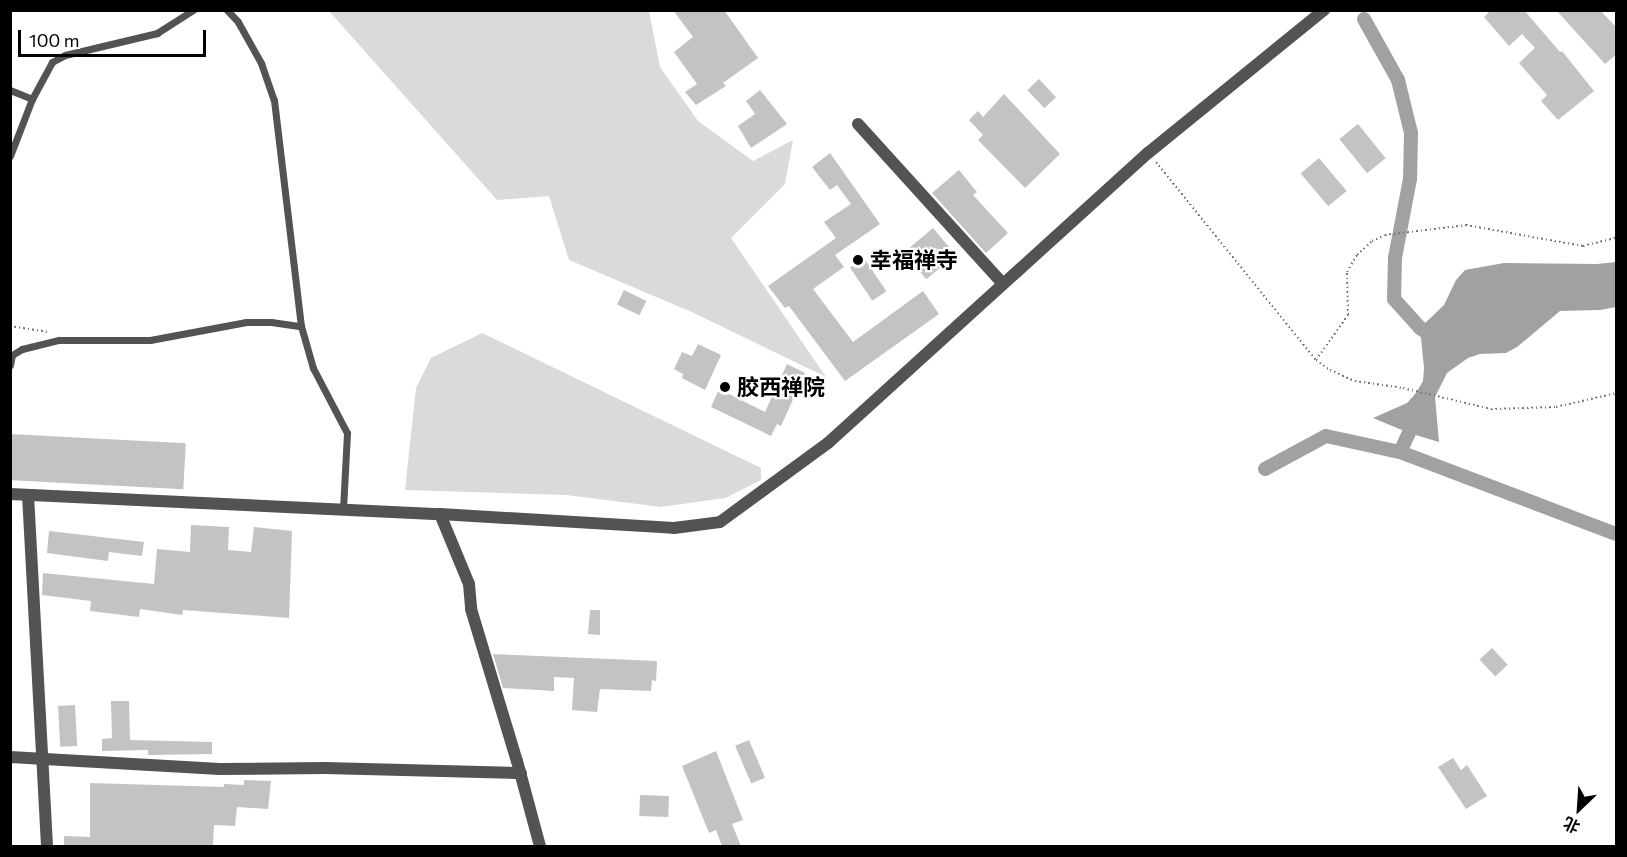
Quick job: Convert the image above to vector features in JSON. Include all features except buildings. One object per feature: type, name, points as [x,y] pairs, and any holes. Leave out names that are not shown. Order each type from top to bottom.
[{"type":"street","points":[[10,494],[440,514],[674,528],[720,522],[828,443],[1148,153],[1324,10]]},
{"type":"street","points":[[858,124],[1002,283]]},
{"type":"street","points":[[28,495],[47,846]]},
{"type":"street","points":[[440,514],[469,584],[471,609],[521,773],[540,846]]},
{"type":"street","points":[[10,757],[42,757],[220,770],[325,768],[521,773]]},
{"type":"lane","points":[[10,156],[32,99],[52,62],[65,55],[157,33],[193,10]]},
{"type":"lane","points":[[227,10],[238,22],[261,63],[274,100],[301,326],[313,368],[347,432],[343,510]]},
{"type":"lane","points":[[10,90],[32,99]]},
{"type":"lane","points":[[10,365],[12,355],[22,349],[59,340],[150,340],[246,322],[271,322],[301,326]]},
{"type":"path","points":[[1148,153],[1316,360],[1330,370],[1355,381],[1403,388],[1491,409],[1556,407],[1617,393]]},
{"type":"path","points":[[1316,360],[1348,315],[1347,272],[1357,255],[1372,241],[1416,229],[1466,225],[1583,246],[1617,238]]},
{"type":"path","points":[[10,326],[52,332],[59,340]]},
{"type":"shaded area","points":[[329,11],[649,11],[660,67],[698,121],[753,161],[793,140],[785,184],[731,238],[826,377],[694,313],[569,260],[549,196],[497,200]]},
{"type":"shaded area","points":[[1616,262],[1616,307],[1600,310],[1560,311],[1517,347],[1506,353],[1480,354],[1468,358],[1447,373],[1435,397],[1439,442],[1373,418],[1407,403],[1416,393],[1423,381],[1424,368],[1420,328],[1444,305],[1456,280],[1465,270],[1504,263],[1597,264]]},
{"type":"shaded area","points":[[482,333],[761,468],[761,480],[725,498],[661,507],[566,495],[405,490],[416,388],[431,358]]},
{"type":"waterway","points":[[1364,19],[1398,80],[1411,133],[1410,179],[1395,258],[1394,299],[1420,328],[1433,337]]},
{"type":"waterway","points":[[1400,452],[1416,417]]},
{"type":"waterway","points":[[1265,469],[1326,436],[1400,452],[1616,534]]},
{"type":"place","name":"幸福禅寺","points":[[858,260]]},
{"type":"place","name":"胶西禅院","points":[[725,387]]}]
